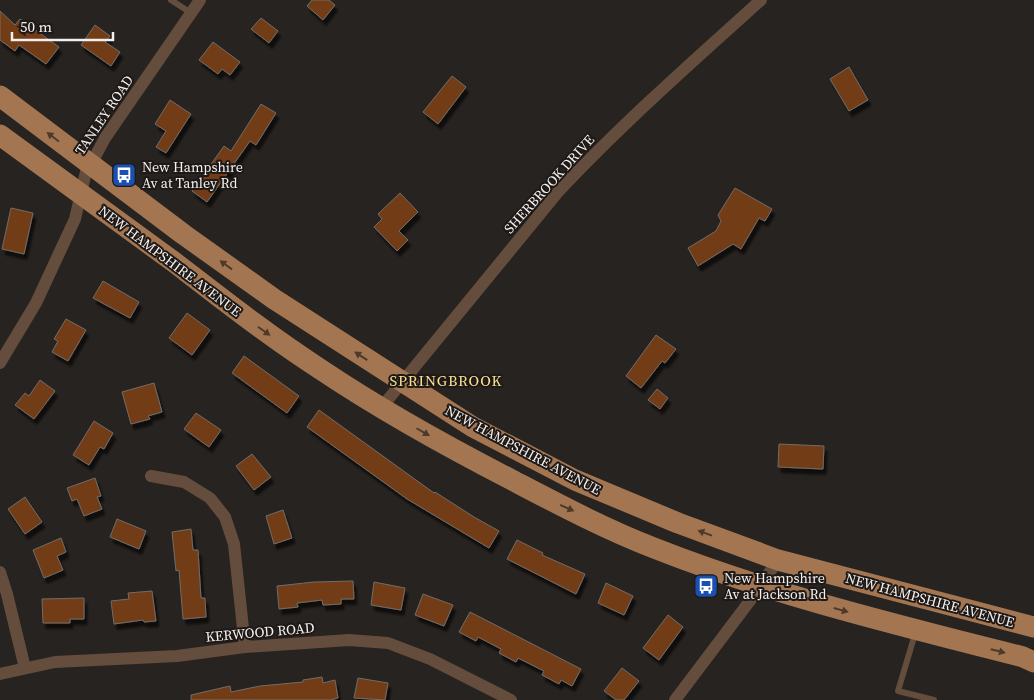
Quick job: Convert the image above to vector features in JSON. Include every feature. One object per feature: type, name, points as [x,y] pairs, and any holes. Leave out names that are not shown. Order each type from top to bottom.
[{"type":"main road","name":"NEW HAMPSHIRE AVENUE","points":[[0,96],[274,299],[473,427],[575,480],[678,523],[778,560],[1034,627]]},
{"type":"main road","name":"NEW HAMPSHIRE AVENUE","points":[[0,134],[251,322],[320,370],[381,408],[558,505],[653,548],[760,586],[917,630],[1023,657],[1034,662]]},
{"type":"street","name":"TANLEY ROAD","points":[[0,364],[40,294],[75,219],[88,163],[96,155],[105,138],[200,0]]},
{"type":"street","name":"SHERBROOK DRIVE","points":[[381,408],[558,192],[659,92],[761,0]]},
{"type":"street","points":[[152,476],[184,482],[210,498],[225,518],[234,544],[246,647]]},
{"type":"street","points":[[675,700],[778,560]]},
{"type":"street","points":[[0,572],[8,594],[24,668]]},
{"type":"street","name":"KERWOOD ROAD","points":[[0,674],[55,662],[177,656],[246,647],[348,640],[388,644],[430,659],[511,700]]},
{"type":"lane","points":[[171,0],[191,13]]},
{"type":"lane","points":[[917,630],[898,690],[934,700]]},
{"type":"building","points":[[312,0],[329,0],[335,5],[323,20],[307,6]]},
{"type":"building","points":[[0,11],[15,25],[20,19],[59,47],[46,64],[19,45],[15,51],[0,40]]},
{"type":"building","points":[[261,18],[278,31],[269,43],[251,29]]},
{"type":"building","points":[[95,25],[110,36],[105,42],[120,52],[111,66],[81,45]]},
{"type":"building","points":[[213,42],[240,62],[230,75],[222,69],[218,74],[199,60]]},
{"type":"building","points":[[849,67],[868,100],[849,111],[830,79]]},
{"type":"building","points":[[452,76],[466,87],[438,124],[423,112]]},
{"type":"building","points":[[170,100],[191,114],[166,153],[156,147],[166,131],[155,124]]},
{"type":"building","points":[[261,104],[276,113],[256,145],[250,141],[207,202],[192,191],[224,146],[231,151]]},
{"type":"building","points":[[735,188],[772,209],[765,221],[759,218],[741,249],[733,244],[698,266],[688,248],[716,231],[721,221],[718,215]]},
{"type":"building","points":[[400,193],[418,212],[399,231],[408,240],[397,251],[374,227],[382,219],[378,214]]},
{"type":"building","points":[[11,208],[33,213],[24,254],[2,249]]},
{"type":"building","points":[[103,281],[139,302],[130,318],[93,298]]},
{"type":"building","points":[[187,313],[210,330],[192,355],[169,338]]},
{"type":"building","points":[[66,319],[86,330],[68,361],[52,352],[58,341],[54,339]]},
{"type":"building","points":[[656,335],[676,349],[665,363],[662,361],[641,388],[626,376]]},
{"type":"building","points":[[244,356],[299,396],[287,413],[232,373]]},
{"type":"building","points":[[40,380],[55,391],[34,419],[15,405],[25,393],[29,396]]},
{"type":"building","points":[[154,383],[162,412],[148,416],[150,419],[131,424],[122,392]]},
{"type":"building","points":[[657,389],[668,398],[660,409],[648,400]]},
{"type":"building","points":[[319,410],[434,493],[499,531],[489,548],[407,499],[307,427]]},
{"type":"building","points":[[196,413],[221,430],[209,447],[184,429]]},
{"type":"building","points":[[94,421],[113,433],[104,449],[100,447],[89,465],[73,455]]},
{"type":"building","points":[[779,444],[824,446],[823,469],[778,467]]},
{"type":"building","points":[[252,454],[271,477],[254,490],[236,466]]},
{"type":"building","points":[[95,478],[101,496],[97,497],[102,509],[84,516],[77,499],[72,501],[67,488]]},
{"type":"building","points":[[25,497],[42,522],[25,534],[8,509]]},
{"type":"building","points":[[283,510],[292,538],[274,544],[266,516]]},
{"type":"building","points":[[117,519],[146,531],[139,549],[110,537]]},
{"type":"building","points":[[191,529],[193,550],[198,550],[201,598],[205,598],[206,617],[183,619],[179,570],[176,571],[172,532]]},
{"type":"building","points":[[61,538],[66,552],[57,556],[63,570],[44,578],[33,550]]},
{"type":"building","points":[[517,540],[543,553],[542,555],[585,574],[576,594],[507,559]]},
{"type":"building","points":[[353,581],[354,599],[341,599],[341,604],[323,605],[322,600],[297,603],[298,607],[279,609],[277,586],[314,582]]},
{"type":"building","points":[[374,582],[405,588],[401,610],[371,605]]},
{"type":"building","points":[[606,583],[633,596],[624,615],[598,603]]},
{"type":"building","points":[[152,591],[156,621],[144,622],[143,620],[114,624],[111,601],[129,599],[128,593]]},
{"type":"building","points":[[423,594],[453,605],[444,626],[415,615]]},
{"type":"building","points":[[84,598],[84,619],[70,619],[70,623],[43,623],[42,599]]},
{"type":"building","points":[[470,612],[581,669],[572,686],[561,680],[559,684],[542,675],[544,671],[518,658],[516,662],[499,653],[501,649],[478,637],[476,641],[459,632]]},
{"type":"building","points":[[668,615],[683,627],[659,660],[643,648]]},
{"type":"building","points":[[622,668],[639,681],[624,700],[616,700],[604,691]]},
{"type":"building","points":[[322,677],[323,683],[335,680],[338,698],[330,700],[191,700],[191,695],[230,686],[231,692],[260,686],[303,682],[303,680]]},
{"type":"building","points":[[358,678],[388,683],[385,700],[354,698]]},
{"type":"place","name":"New Hampshire Av at Tanley Rd","points":[[124,175]]},
{"type":"place","name":"New Hampshire Av at Jackson Rd","points":[[706,586]]},
{"type":"district","name":"SPRINGBROOK","points":[[446,381]]}]
